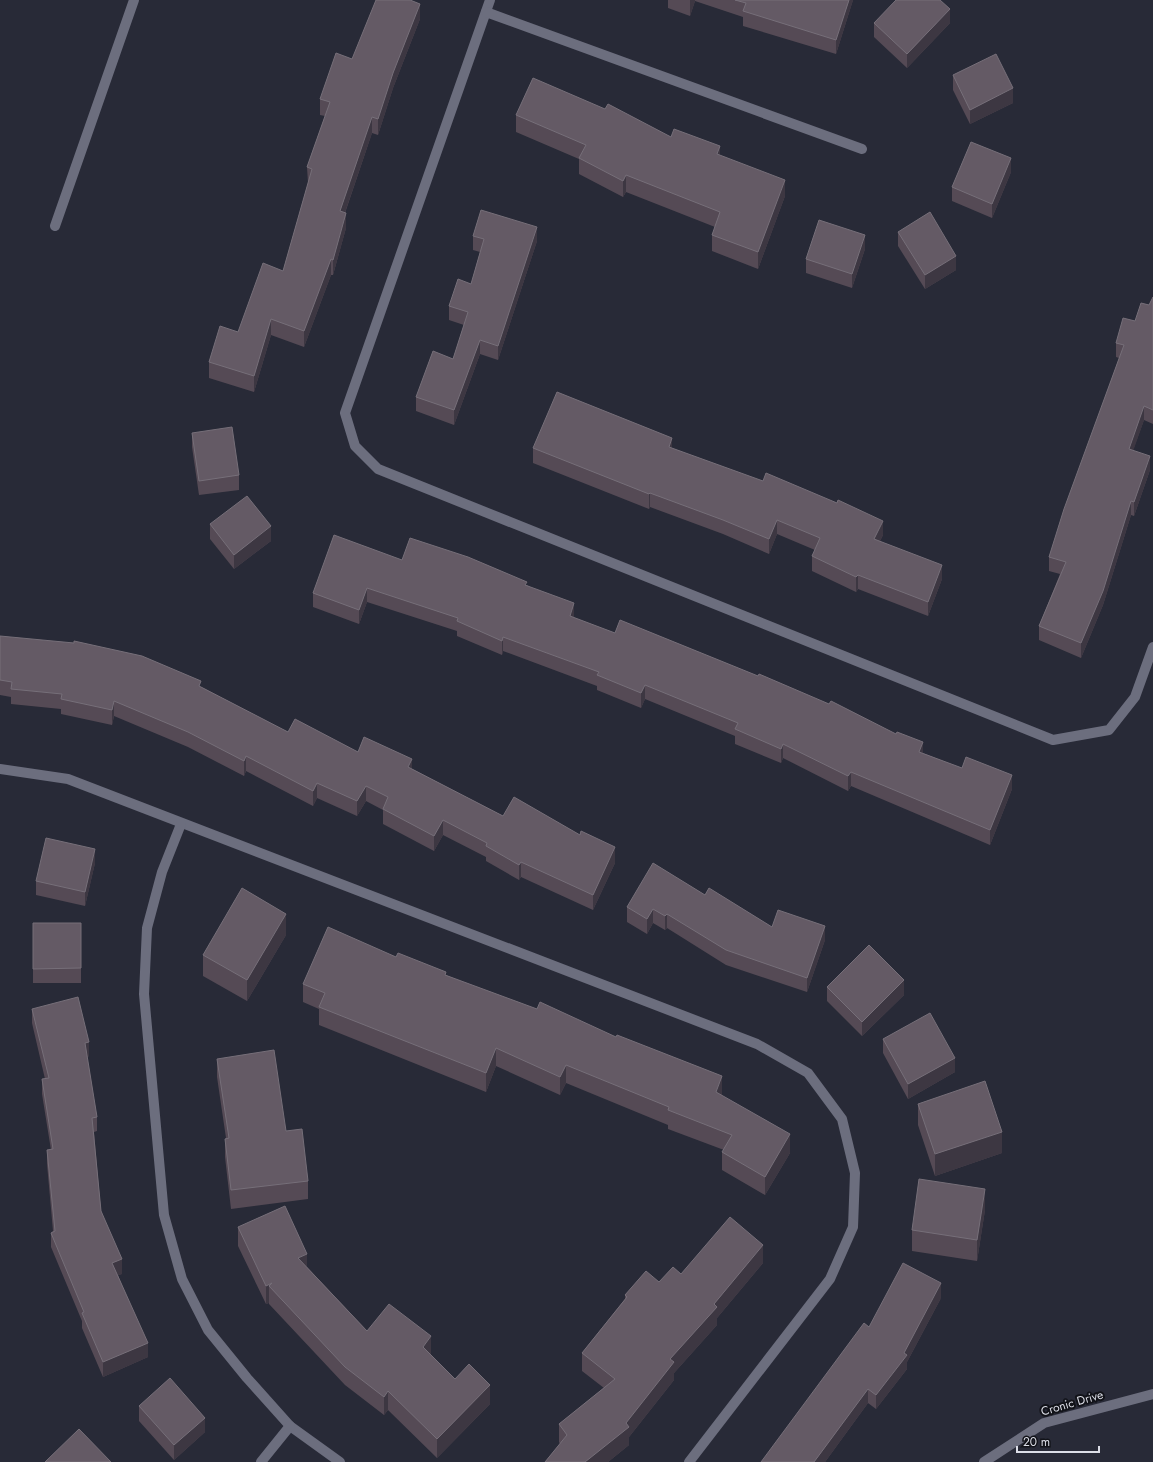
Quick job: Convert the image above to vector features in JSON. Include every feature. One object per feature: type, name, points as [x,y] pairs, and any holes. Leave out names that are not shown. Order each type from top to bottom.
[{"type":"street","points":[[55,226],[134,0]]},
{"type":"street","points":[[490,0],[345,413],[355,446],[378,469],[1053,740],[1109,730],[1135,697],[1153,647]]},
{"type":"street","points":[[486,12],[862,149]]},
{"type":"street","points":[[0,769],[68,779],[181,824],[757,1044],[808,1072],[842,1119],[855,1173],[853,1227],[830,1279],[689,1462]]},
{"type":"street","points":[[181,824],[162,872],[147,928],[144,986],[164,1215],[182,1279],[208,1330],[247,1378],[290,1426],[340,1462]]},
{"type":"street","name":"Cronic Drive","points":[[984,1462],[1044,1423],[1153,1394]]},
{"type":"street","points":[[261,1462],[290,1426]]},
{"type":"building","points":[[376,0],[410,0],[420,4],[393,73],[378,119],[372,117],[340,211],[346,213],[333,260],[331,259],[304,331],[271,319],[254,376],[209,362],[220,326],[238,332],[263,263],[283,271],[312,169],[307,167],[330,102],[320,99],[336,53],[352,59]]},
{"type":"building","points":[[735,0],[849,0],[836,40],[743,11],[746,3]]},
{"type":"building","points":[[896,0],[940,0],[950,9],[907,54],[874,23]]},
{"type":"building","points":[[996,54],[1013,88],[970,110],[953,75]]},
{"type":"building","points":[[533,78],[605,109],[608,104],[671,137],[674,129],[720,146],[717,154],[785,180],[758,252],[712,235],[720,212],[626,175],[623,181],[579,158],[586,145],[516,115]]},
{"type":"building","points":[[971,142],[1011,158],[992,204],[952,187]]},
{"type":"building","points":[[481,210],[537,227],[498,346],[480,340],[454,410],[416,397],[433,351],[453,359],[468,312],[449,306],[458,279],[471,284],[484,239],[473,236]]},
{"type":"building","points":[[930,212],[956,256],[925,275],[898,232]]},
{"type":"building","points":[[819,220],[865,235],[852,274],[806,259]]},
{"type":"building","points":[[1153,297],[1153,410],[1144,406],[1129,449],[1150,456],[1134,502],[1131,501],[1103,591],[1081,643],[1039,626],[1066,562],[1049,557],[1064,509],[1124,345],[1116,343],[1123,318],[1135,321],[1141,303],[1149,305]]},
{"type":"building","points":[[557,392],[672,438],[669,447],[763,481],[766,473],[837,503],[838,500],[883,521],[874,539],[942,565],[928,602],[858,575],[856,577],[812,556],[820,538],[777,520],[769,539],[533,448]]},
{"type":"building","points":[[232,427],[239,475],[199,481],[192,433]]},
{"type":"building","points":[[247,496],[271,526],[234,555],[210,524]]},
{"type":"building","points":[[334,535],[402,560],[410,538],[468,557],[527,582],[525,585],[574,603],[570,616],[615,633],[620,620],[758,676],[759,674],[829,704],[831,701],[896,734],[897,732],[923,742],[919,752],[962,768],[966,757],[1012,775],[990,830],[851,772],[848,776],[783,744],[781,749],[735,729],[738,723],[645,685],[641,693],[597,675],[599,672],[503,637],[502,641],[457,621],[458,618],[367,588],[359,610],[313,593]]},
{"type":"building","points":[[0,636],[74,643],[74,641],[142,656],[201,681],[199,686],[288,732],[295,719],[358,752],[364,737],[412,759],[408,767],[503,816],[514,797],[580,835],[581,831],[615,847],[593,895],[521,862],[519,865],[486,846],[487,843],[443,820],[434,836],[383,809],[388,797],[366,786],[357,801],[317,783],[313,791],[246,756],[244,761],[188,732],[114,701],[112,710],[61,699],[62,694],[11,689],[12,682],[0,680]]},
{"type":"building","points":[[46,838],[95,849],[85,892],[36,881]]},
{"type":"building","points":[[653,863],[705,895],[709,888],[772,927],[778,910],[825,926],[807,978],[726,950],[667,914],[665,916],[653,909],[647,919],[627,907]]},
{"type":"building","points":[[242,888],[286,914],[247,980],[203,955]]},
{"type":"building","points":[[33,923],[81,923],[81,968],[33,969]]},
{"type":"building","points":[[328,927],[396,957],[398,953],[446,972],[445,975],[537,1009],[540,1002],[616,1037],[617,1035],[722,1076],[716,1092],[790,1134],[765,1177],[722,1152],[732,1135],[668,1110],[669,1107],[566,1065],[560,1077],[496,1048],[486,1073],[319,1007],[325,993],[303,984]]},
{"type":"building","points":[[869,945],[904,980],[862,1022],[827,987]]},
{"type":"building","points":[[78,997],[89,1042],[85,1043],[97,1117],[92,1118],[101,1211],[122,1259],[112,1263],[148,1343],[103,1362],[51,1233],[55,1231],[47,1150],[53,1149],[42,1079],[49,1078],[32,1009]]},
{"type":"building","points":[[930,1013],[955,1058],[908,1084],[883,1039]]},
{"type":"building","points":[[274,1050],[286,1131],[302,1129],[308,1181],[231,1190],[225,1139],[229,1138],[217,1059]]},
{"type":"building","points":[[985,1081],[1002,1132],[935,1154],[918,1104]]},
{"type":"building","points":[[919,1179],[985,1189],[977,1240],[912,1230]]},
{"type":"building","points":[[285,1206],[307,1254],[298,1258],[367,1331],[389,1304],[431,1336],[423,1347],[455,1379],[469,1364],[490,1385],[437,1439],[388,1391],[384,1397],[345,1367],[269,1286],[272,1283],[266,1286],[238,1227]]},
{"type":"building","points":[[730,1217],[763,1245],[714,1304],[717,1307],[670,1359],[674,1362],[626,1423],[629,1427],[585,1462],[545,1462],[567,1435],[559,1424],[615,1379],[582,1353],[627,1297],[625,1295],[646,1271],[659,1282],[673,1267],[681,1274]]},
{"type":"building","points":[[903,1263],[941,1283],[904,1353],[907,1355],[876,1395],[868,1389],[814,1462],[761,1462],[864,1323],[869,1327]]},
{"type":"building","points":[[170,1378],[205,1418],[174,1445],[139,1406]]},
{"type":"building","points":[[79,1429],[111,1462],[45,1462]]}]
